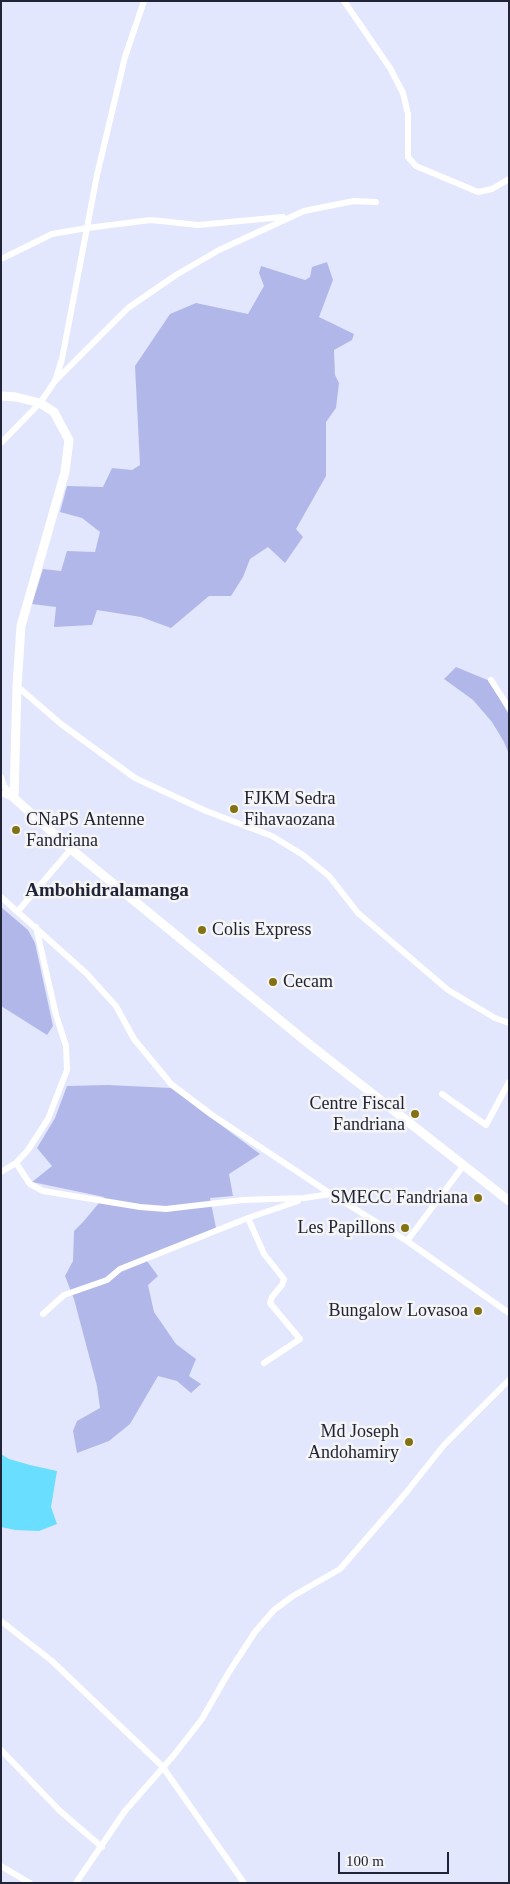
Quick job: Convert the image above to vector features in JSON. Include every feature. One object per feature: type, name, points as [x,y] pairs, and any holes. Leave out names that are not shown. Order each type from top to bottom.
[{"type":"main road","points":[[1,396],[16,397],[40,403],[54,412],[69,440],[65,472],[21,626],[17,686],[14,798],[71,849],[309,1044],[509,1201]]},
{"type":"street","points":[[55,381],[62,359],[97,175],[125,56],[144,1]]},
{"type":"street","points":[[344,1],[390,68],[403,93],[408,114],[408,157],[416,166],[478,192],[492,189],[509,180]]},
{"type":"street","points":[[1,443],[40,403],[55,381],[128,308],[176,274],[219,250],[290,216],[304,211],[354,201],[376,202]]},
{"type":"street","points":[[1,259],[52,234],[87,228],[152,220],[198,225],[290,216]]},
{"type":"street","points":[[491,680],[509,708]]},
{"type":"street","points":[[17,686],[61,724],[135,778],[206,811],[272,836],[303,856],[329,876],[358,913],[448,990],[495,1018],[509,1023]]},
{"type":"street","points":[[1,777],[4,786],[14,798]]},
{"type":"street","points":[[1,793],[14,798]]},
{"type":"street","points":[[18,911],[71,849]]},
{"type":"street","points":[[1,897],[86,973],[116,1006],[134,1039],[171,1084],[212,1115],[406,1241],[509,1312]]},
{"type":"street","points":[[1,1172],[16,1163],[28,1150],[48,1119],[67,1070],[66,1046],[56,1015],[36,927]]},
{"type":"street","points":[[442,1094],[486,1125],[509,1082]]},
{"type":"street","points":[[16,1163],[30,1184],[43,1191],[140,1207],[166,1209],[243,1200],[304,1198],[331,1194]]},
{"type":"street","points":[[406,1241],[464,1165]]},
{"type":"street","points":[[42,1314],[64,1295],[107,1280],[120,1270],[248,1218],[304,1198]]},
{"type":"street","points":[[248,1218],[264,1254],[284,1278],[282,1285],[270,1303],[300,1339],[264,1363]]},
{"type":"street","points":[[76,1883],[125,1811],[162,1766],[174,1755],[202,1719],[254,1632],[274,1610],[293,1596],[340,1569],[405,1494],[444,1445],[509,1380]]},
{"type":"street","points":[[1,1622],[52,1661],[162,1766],[244,1883]]},
{"type":"street","points":[[1,1750],[60,1811],[102,1847]]},
{"type":"street","points":[[1,1866],[30,1883]]},
{"type":"shaded area","points":[[327,262],[333,280],[319,317],[354,334],[352,340],[334,350],[335,375],[339,383],[336,408],[326,422],[326,476],[296,529],[303,537],[285,563],[268,547],[250,559],[243,577],[231,596],[209,596],[171,628],[141,617],[97,610],[92,625],[54,627],[56,607],[32,604],[43,569],[61,571],[67,551],[95,552],[100,532],[82,518],[60,512],[67,486],[103,487],[112,468],[132,470],[140,465],[135,366],[170,314],[196,303],[248,314],[264,286],[259,273],[261,266],[305,280],[310,277],[312,267]]},
{"type":"shaded area","points":[[456,667],[490,681],[509,715],[509,754],[492,722],[473,700],[444,679]]},
{"type":"shaded area","points":[[1,907],[28,930],[35,943],[53,1026],[47,1035],[1,1006]]},
{"type":"shaded area","points":[[108,1085],[171,1088],[260,1154],[229,1174],[233,1196],[210,1198],[216,1228],[144,1257],[158,1276],[148,1285],[154,1312],[176,1344],[196,1359],[189,1376],[201,1384],[191,1393],[177,1381],[158,1376],[130,1424],[109,1441],[77,1453],[73,1431],[77,1421],[100,1408],[97,1386],[74,1299],[65,1276],[73,1261],[74,1231],[104,1197],[32,1182],[52,1166],[37,1148],[55,1118],[67,1086]]},
{"type":"shaded area","points":[[1,1454],[9,1459],[57,1471],[51,1507],[57,1524],[39,1531],[15,1530],[1,1527]]},
{"type":"place","name":"FJKM Sedra Fihavaozana","points":[[234,809]]},
{"type":"place","name":"CNaPS Antenne Fandriana","points":[[16,830]]},
{"type":"place","name":"Colis Express","points":[[202,930]]},
{"type":"place","name":"Cecam","points":[[273,982]]},
{"type":"place","name":"Centre Fiscal Fandriana","points":[[415,1114]]},
{"type":"place","name":"SMECC Fandriana","points":[[478,1198]]},
{"type":"place","name":"Les Papillons","points":[[405,1228]]},
{"type":"place","name":"Bungalow Lovasoa","points":[[478,1311]]},
{"type":"place","name":"Md Joseph Andohamiry","points":[[409,1442]]},
{"type":"district","name":"Ambohidralamanga","points":[[107,891]]}]
